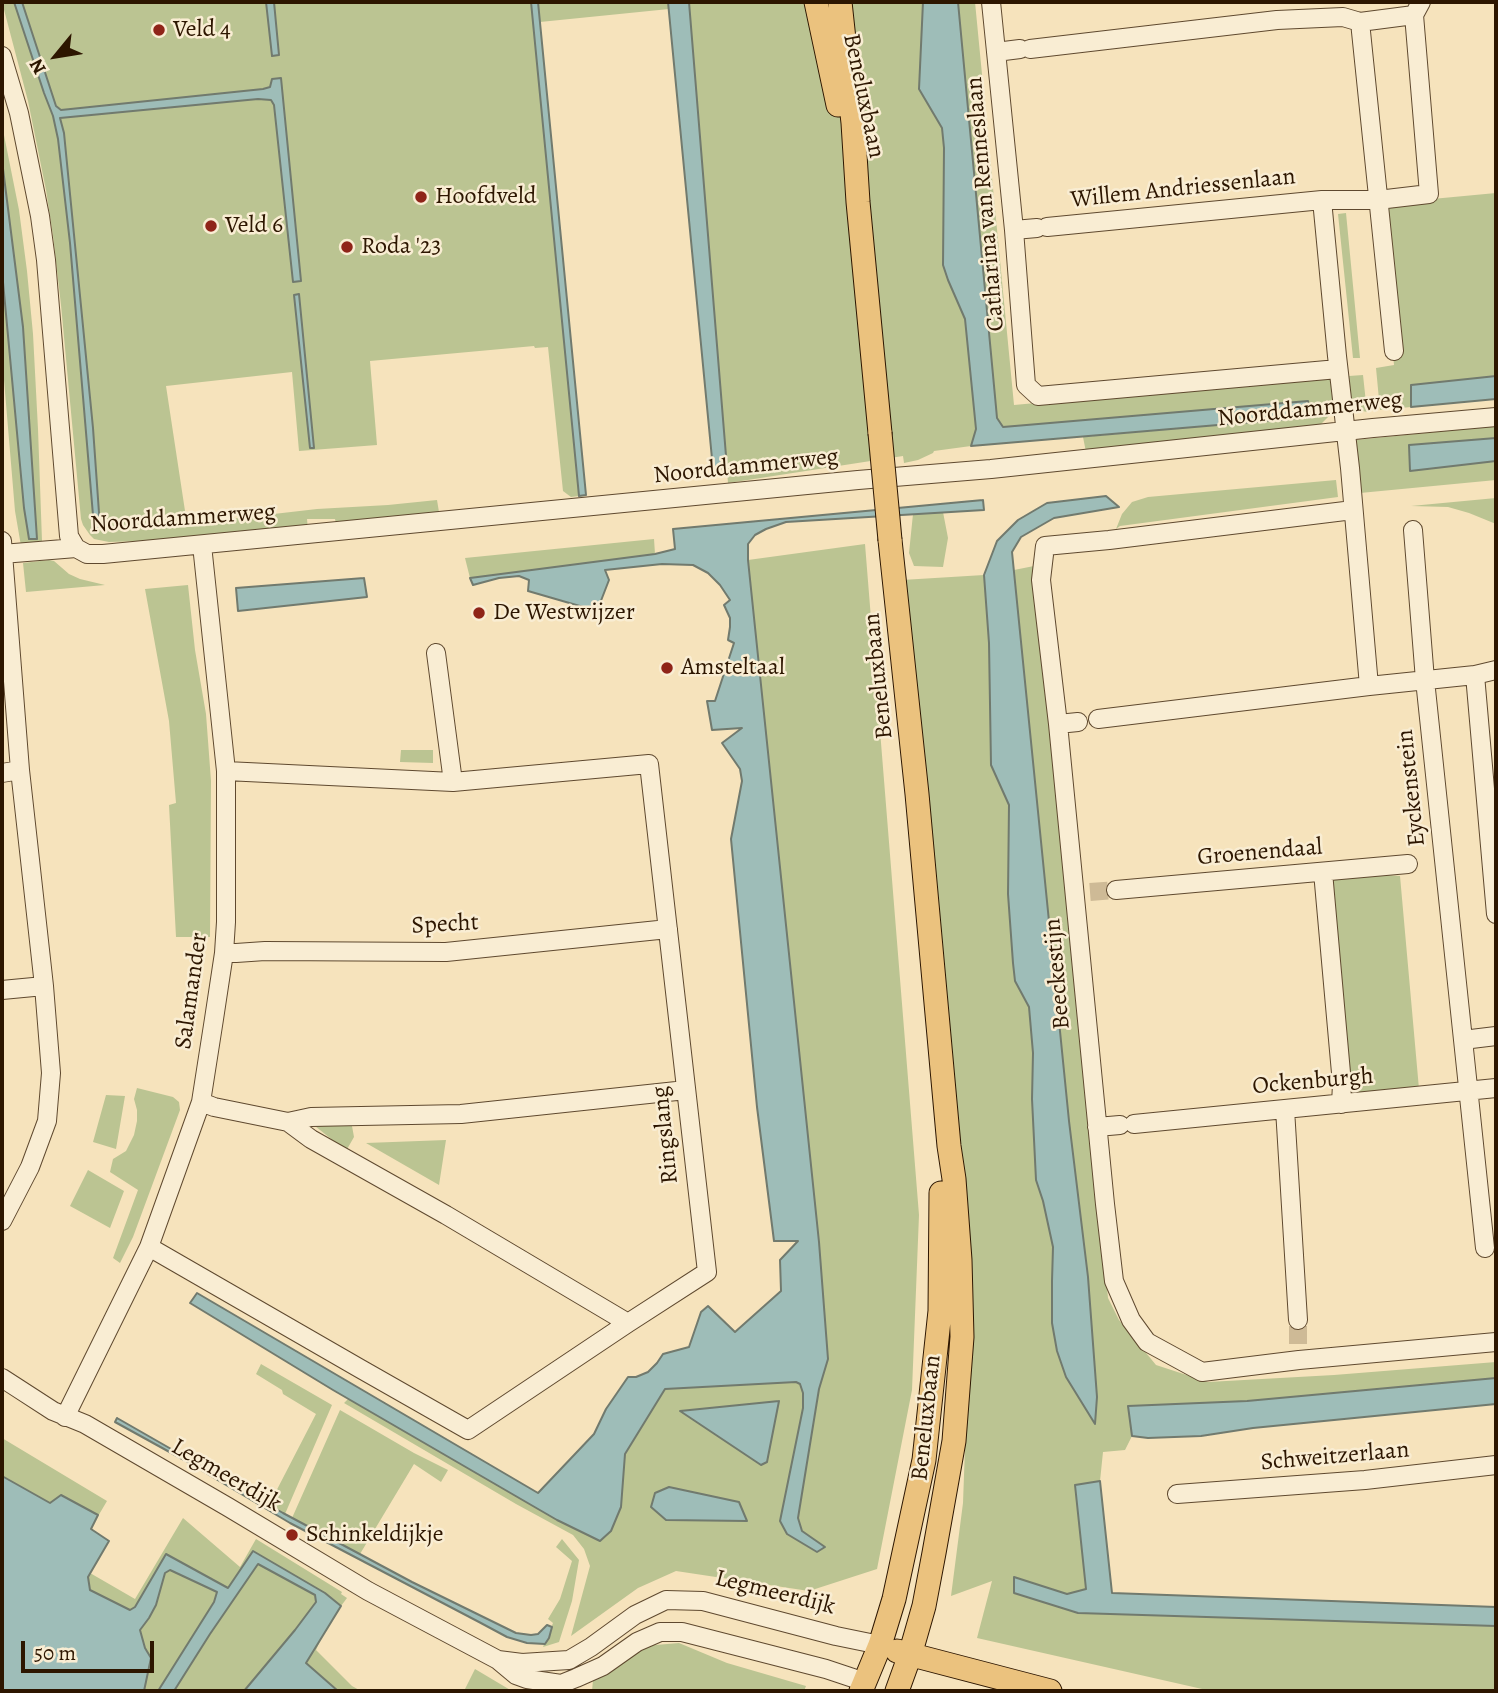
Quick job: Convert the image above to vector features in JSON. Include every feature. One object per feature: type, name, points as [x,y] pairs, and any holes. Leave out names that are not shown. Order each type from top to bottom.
[{"type":"main road","name":"Beneluxbaan","points":[[816,2],[858,202]]},
{"type":"main road","name":"Beneluxbaan","points":[[840,2],[890,540],[918,794],[960,1259],[962,1337],[954,1441],[924,1606],[910,1655],[895,1691]]},
{"type":"main road","name":"Beneluxbaan","points":[[863,1687],[894,1599],[924,1460],[940,1311],[941,1177],[949,1146]]},
{"type":"main road","name":"Legmeerdijk","points":[[880,1645],[1050,1691]]},
{"type":"main road","name":"Legmeerdijk","points":[[863,1687],[895,1691]]},
{"type":"street","name":"Catharina van Renneslaan","points":[[991,2],[1014,230],[1026,385],[1038,397]]},
{"type":"street","points":[[1275,2],[1277,20]]},
{"type":"street","points":[[996,52],[1277,20],[1343,17],[1360,22],[1379,10],[1418,9]]},
{"type":"street","name":"Willem Andriessenlaan","points":[[1014,230],[1322,200],[1378,200],[1429,194],[1418,9]]},
{"type":"street","points":[[1360,22],[1394,351]]},
{"type":"street","points":[[2,56],[19,113],[46,260],[73,542]]},
{"type":"street","name":"Willem Andriessenlaan","points":[[1322,200],[1369,686]]},
{"type":"street","name":"Noorddammerweg","points":[[1038,397],[1338,369]]},
{"type":"street","name":"Noorddammerweg","points":[[2,550],[73,542],[87,554],[103,554],[845,481],[1004,468],[1496,417]]},
{"type":"street","name":"Beeckestijn","points":[[1353,510],[1045,546],[1041,580],[1058,724],[1083,893],[1097,1127],[1114,1282],[1131,1320],[1147,1342],[1202,1372],[1298,1352],[1496,1342]]},
{"type":"street","name":"Eyckenstein","points":[[1413,530],[1425,680],[1485,1248]]},
{"type":"street","name":"Salamander","points":[[65,1417],[149,1247],[201,1102],[224,953],[226,922],[226,771],[202,545]]},
{"type":"street","points":[[2,550],[11,772],[44,986],[51,1073],[47,1121],[30,1167],[8,1192],[2,1221]]},
{"type":"street","points":[[436,653],[453,782]]},
{"type":"street","points":[[1098,719],[1475,675],[1496,670]]},
{"type":"street","points":[[1475,675],[1496,915]]},
{"type":"street","points":[[1058,724],[1078,722]]},
{"type":"street","name":"Ringslang","points":[[149,1247],[468,1430],[706,1272],[649,764],[453,782],[226,771]]},
{"type":"street","name":"Groenendaal","points":[[1116,890],[1408,864]]},
{"type":"street","points":[[1323,872],[1342,1084],[1341,1104]]},
{"type":"street","name":"Specht","points":[[224,953],[446,952],[668,929]]},
{"type":"street","points":[[2,990],[44,986]]},
{"type":"street","points":[[1463,1040],[1496,1037]]},
{"type":"street","name":"Ockenburgh","points":[[1097,1127],[1496,1088]]},
{"type":"street","points":[[201,1102],[288,1122],[311,1117],[461,1114],[686,1090]]},
{"type":"street","points":[[1285,1109],[1298,1320]]},
{"type":"street","points":[[288,1122],[311,1139],[628,1322]]},
{"type":"street","name":"Legmeerdijk","points":[[2,1378],[65,1417],[85,1424],[289,1542],[368,1591],[498,1660],[516,1675],[527,1679],[561,1684],[603,1666],[637,1642],[660,1632],[682,1632],[827,1669],[863,1687]]},
{"type":"street","name":"Schweitzerlaan","points":[[1178,1494],[1365,1480],[1496,1465]]},
{"type":"street","name":"Legmeerdijk","points":[[498,1660],[522,1663],[569,1660],[635,1615],[666,1600],[703,1601],[880,1645]]},
{"type":"green space","name":"Roda '23","points":[[2,2],[14,2],[58,138],[70,243],[94,527],[97,530],[100,527],[93,429],[64,133],[60,117],[129,111],[129,103],[58,109],[22,2],[531,2],[579,496],[571,497],[563,491],[548,347],[534,346],[370,361],[377,445],[299,451],[292,372],[166,386],[187,524],[317,509],[437,500],[440,518],[337,528],[335,519],[307,519],[308,530],[208,539],[109,542],[94,539],[81,519],[61,305],[46,190],[28,101]]},
{"type":"green space","points":[[538,2],[668,2],[669,9],[540,22]]},
{"type":"green space","points":[[689,2],[923,2],[919,89],[942,128],[948,280],[965,319],[976,429],[971,446],[934,451],[918,460],[904,463],[903,456],[728,483]]},
{"type":"green space","points":[[958,2],[975,2],[1014,405],[1330,376],[1333,406],[1330,415],[1317,428],[1086,452],[1083,437],[1311,417],[1308,401],[1003,427],[997,418]]},
{"type":"green space","points":[[2,125],[19,210],[27,271],[38,429],[42,541],[21,546],[15,511],[2,356],[2,223],[6,314],[24,508],[37,538],[23,327],[2,161]]},
{"type":"green space","points":[[1496,193],[1496,376],[1411,385],[1411,407],[1380,410],[1376,368],[1394,365],[1379,204]]},
{"type":"green space","points":[[1346,213],[1360,358],[1353,358],[1338,214]]},
{"type":"green space","points":[[1363,375],[1367,412],[1359,410],[1351,400],[1349,376]]},
{"type":"green space","points":[[1496,426],[1496,438],[1409,445],[1410,471],[1496,461],[1496,480],[1360,493],[1355,440]]},
{"type":"green space","points":[[1336,480],[1338,497],[1120,526],[1116,529],[1122,514],[1132,502],[1148,497]]},
{"type":"green space","points":[[1496,498],[1496,524],[1448,507],[1411,506]]},
{"type":"green space","points":[[943,512],[948,538],[943,567],[914,566],[909,553],[913,514]]},
{"type":"green space","points":[[654,539],[655,554],[470,578],[465,558]]},
{"type":"green space","points":[[865,544],[919,1215],[912,1390],[877,1569],[809,1591],[676,1571],[638,1588],[571,1636],[590,1566],[584,1549],[573,1535],[344,1403],[349,1398],[557,1520],[600,1541],[621,1507],[625,1454],[665,1389],[796,1382],[800,1384],[803,1393],[803,1408],[780,1521],[787,1534],[816,1552],[824,1547],[802,1531],[798,1518],[819,1389],[828,1359],[819,1242],[748,560]]},
{"type":"green space","points":[[49,560],[80,579],[105,585],[26,592],[23,563]]},
{"type":"green space","points":[[1034,566],[1045,688],[1062,780],[1108,1298],[1119,1320],[1156,1365],[1208,1382],[1496,1362],[1496,1378],[1247,1401],[1128,1406],[1132,1436],[1125,1450],[1103,1452],[1100,1481],[1075,1485],[1086,1589],[1067,1594],[1014,1577],[1078,1613],[1496,1626],[1496,1691],[1211,1691],[977,1638],[992,1581],[951,1596],[963,1503],[971,1282],[902,580],[984,575],[989,643],[991,765],[1009,805],[1008,894],[1015,981],[1029,1007],[1033,1053],[1036,1180],[1053,1247],[1052,1323],[1094,1423],[1097,1397],[1088,1277],[1069,1121],[1014,570]]},
{"type":"green space","points":[[188,585],[206,714],[211,781],[210,937],[176,937],[169,805],[176,803],[169,721],[145,589]]},
{"type":"green space","points":[[401,750],[433,750],[433,763],[400,762]]},
{"type":"green space","points":[[1400,876],[1419,1089],[1349,1097],[1330,880]]},
{"type":"green space","points":[[137,1088],[173,1097],[179,1102],[180,1110],[133,1237],[120,1263],[113,1258],[138,1190],[110,1172],[113,1159],[126,1151],[134,1135],[137,1110],[134,1099]]},
{"type":"green space","points":[[106,1095],[125,1096],[116,1149],[93,1142]]},
{"type":"green space","points":[[315,1126],[352,1126],[354,1137],[346,1151]]},
{"type":"green space","points":[[446,1140],[439,1185],[366,1143]]},
{"type":"green space","points":[[88,1170],[124,1191],[110,1228],[70,1206]]},
{"type":"green space","points":[[261,1364],[332,1405],[285,1514],[269,1505],[316,1414],[256,1374]]},
{"type":"green space","points":[[340,1410],[448,1470],[441,1482],[414,1464],[360,1554],[292,1518]]},
{"type":"green space","points":[[2,1438],[107,1501],[71,1562],[135,1599],[183,1518],[240,1567],[256,1539],[342,1592],[347,1598],[341,1606],[337,1603],[316,1650],[352,1686],[361,1691],[2,1691]]},
{"type":"green space","points":[[562,1539],[579,1560],[572,1601],[559,1642],[543,1647],[553,1623],[548,1619],[560,1599],[572,1561],[556,1547]]},
{"type":"green space","points":[[679,1643],[727,1663],[806,1686],[804,1691],[592,1691],[593,1680],[644,1646]]},
{"type":"green space","points":[[475,1669],[512,1691],[464,1691]]},
{"type":"water","points":[[14,2],[22,2],[56,106],[61,110],[263,89],[270,87],[272,79],[281,78],[301,281],[293,282],[274,105],[271,100],[258,99],[60,118],[64,133],[93,428],[100,527],[97,531],[94,527],[70,243],[58,139],[53,116]]},
{"type":"water","points":[[266,2],[274,2],[279,55],[272,56]]},
{"type":"water","points":[[531,2],[538,2],[586,495],[579,496]]},
{"type":"water","points":[[668,2],[689,2],[727,468],[713,469]]},
{"type":"water","points":[[923,2],[958,2],[997,418],[1003,427],[1308,401],[1312,417],[971,446],[976,429],[965,319],[943,265],[942,128],[919,89]]},
{"type":"water","points":[[2,161],[23,327],[37,539],[29,539],[24,508],[3,282]]},
{"type":"water","points":[[299,294],[314,448],[310,448],[294,295]]},
{"type":"water","points":[[1496,376],[1496,399],[1411,407],[1411,385]]},
{"type":"water","points":[[1496,438],[1496,461],[1410,471],[1409,445]]},
{"type":"water","points":[[1106,496],[1119,507],[1054,518],[1021,537],[1012,552],[1069,1121],[1088,1277],[1097,1397],[1095,1424],[1066,1377],[1057,1351],[1052,1323],[1053,1247],[1036,1180],[1033,1053],[1029,1007],[1015,981],[1013,963],[1008,894],[1009,805],[991,765],[989,643],[984,575],[997,541],[1018,520],[1047,503]]},
{"type":"water","points":[[983,500],[984,510],[786,522],[755,535],[748,544],[819,1242],[828,1359],[819,1389],[798,1518],[802,1531],[825,1547],[817,1552],[787,1534],[780,1521],[803,1408],[803,1393],[800,1384],[796,1382],[665,1389],[625,1454],[621,1507],[611,1531],[600,1541],[557,1520],[333,1390],[190,1303],[197,1293],[538,1493],[594,1434],[606,1409],[628,1377],[648,1372],[663,1354],[689,1347],[701,1312],[708,1306],[735,1332],[781,1291],[780,1260],[798,1241],[774,1241],[757,1107],[731,839],[742,781],[740,769],[722,743],[742,728],[712,730],[707,701],[715,701],[734,643],[728,640],[730,618],[724,605],[730,600],[708,573],[693,565],[662,564],[605,570],[609,580],[597,611],[528,591],[529,580],[519,576],[473,585],[470,578],[655,554],[675,549],[673,529]]},
{"type":"water","points":[[364,578],[367,597],[238,611],[236,588]]},
{"type":"water","points":[[1496,1378],[1496,1404],[1253,1428],[1201,1436],[1132,1436],[1128,1406],[1247,1401]]},
{"type":"water","points":[[779,1401],[767,1462],[761,1465],[680,1411]]},
{"type":"water","points":[[117,1418],[283,1513],[412,1582],[516,1633],[538,1634],[547,1625],[552,1627],[549,1638],[545,1644],[527,1643],[507,1637],[290,1523],[115,1422]]},
{"type":"water","points":[[2,1476],[50,1503],[61,1495],[98,1515],[91,1529],[109,1541],[88,1577],[90,1590],[130,1610],[135,1607],[166,1554],[228,1588],[253,1551],[325,1593],[341,1606],[306,1663],[338,1691],[244,1691],[316,1602],[315,1595],[258,1564],[174,1691],[158,1691],[214,1602],[217,1592],[170,1570],[165,1573],[156,1605],[140,1630],[151,1658],[144,1691],[2,1691]]},
{"type":"water","points":[[1100,1481],[1112,1593],[1496,1607],[1496,1626],[1078,1613],[1014,1593],[1014,1577],[1067,1594],[1086,1589],[1075,1485]]},
{"type":"water","points":[[669,1487],[739,1502],[747,1521],[666,1520],[651,1507],[655,1493]]},
{"type":"tunnel","points":[[1090,892],[1116,890]]},
{"type":"tunnel","points":[[1298,1320],[1298,1344]]},
{"type":"place","name":"Veld 4","points":[[159,30]]},
{"type":"place","name":"Hoofdveld","points":[[421,197]]},
{"type":"place","name":"Veld 6","points":[[211,226]]},
{"type":"place","name":"Roda '23","points":[[347,247]]},
{"type":"place","name":"De Westwijzer","points":[[479,613]]},
{"type":"place","name":"Amsteltaal","points":[[667,668]]},
{"type":"place","name":"Schinkeldijkje","points":[[292,1535]]}]
